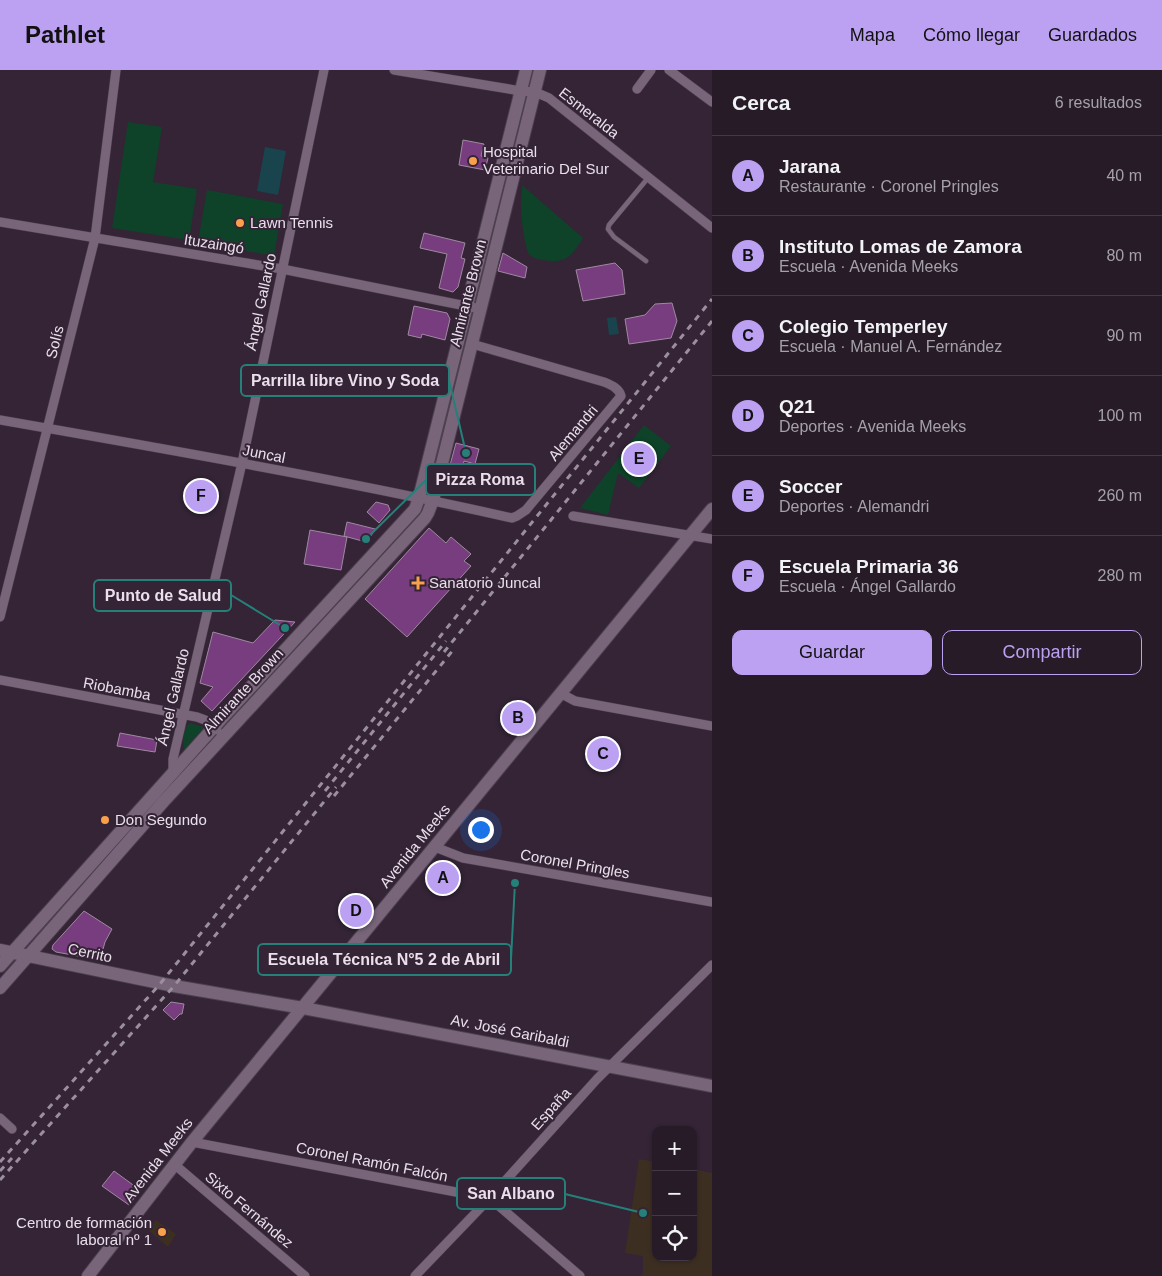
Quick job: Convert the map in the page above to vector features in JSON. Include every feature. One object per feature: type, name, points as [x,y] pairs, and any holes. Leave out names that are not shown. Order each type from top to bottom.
[{"type":"main road","name":"Almirante Brown","points":[[0,988],[164,801],[218,732],[418,504],[526,70]]},
{"type":"main road","name":"Almirante Brown","points":[[0,966],[6,952],[173,773],[218,732],[425,518],[433,500],[540,70]]},
{"type":"main road","name":"Avenida Meeks","points":[[93,1274],[174,1164],[712,509]]},
{"type":"main road","name":"Cerrito","points":[[6,952],[174,986],[303,1008]]},
{"type":"main road","name":"Av. José Garibaldi","points":[[303,1008],[712,1086]]},
{"type":"street","name":"Solís","points":[[0,617],[95,238],[116,70]]},
{"type":"street","name":"Ángel Gallardo","points":[[173,773],[173,758],[242,463],[324,70]]},
{"type":"street","name":"Esmeralda","points":[[394,70],[535,92],[549,98],[712,228]]},
{"type":"street","points":[[637,89],[651,70]]},
{"type":"street","points":[[669,70],[712,102]]},
{"type":"street","name":"Ituzaingó","points":[[0,222],[282,269],[481,309]]},
{"type":"street","name":"Alemandri","points":[[472,344],[604,382],[620,391],[621,396],[619,399],[522,514]]},
{"type":"street","name":"Juncal","points":[[0,420],[242,463],[433,500],[512,518],[522,514]]},
{"type":"street","points":[[573,516],[712,539]]},
{"type":"street","name":"Riobamba","points":[[0,680],[205,720],[218,732]]},
{"type":"street","points":[[560,693],[576,701],[712,726]]},
{"type":"street","name":"Coronel Pringles","points":[[435,847],[463,858],[712,902]]},
{"type":"street","name":"España","points":[[415,1276],[488,1200],[609,1066],[712,965]]},
{"type":"street","points":[[0,1118],[12,1129]]},
{"type":"street","name":"Coronel Ramón Falcón","points":[[192,1142],[477,1196],[499,1206],[580,1276]]},
{"type":"street","name":"Sixto Fernández","points":[[174,1164],[305,1276]]},
{"type":"lane","points":[[646,261],[614,237],[608,229],[609,225],[648,178]]},
{"type":"shaded area","points":[[265,147],[286,151],[278,195],[257,191]]},
{"type":"shaded area","points":[[616,317],[619,334],[609,335],[607,318]]},
{"type":"shaded area","points":[[639,1159],[652,1161],[652,1261],[697,1261],[697,1170],[712,1173],[712,1276],[640,1276],[643,1273],[643,1256],[625,1253]]},
{"type":"shaded area","name":"Centro de formación laboral nº 1","points":[[156,1220],[176,1234],[168,1247],[148,1230]]},
{"type":"green space","points":[[128,122],[162,127],[153,182],[197,189],[189,240],[112,228]]},
{"type":"green space","points":[[522,185],[583,238],[574,252],[567,258],[551,261],[536,259],[529,254],[524,238],[521,215]]},
{"type":"green space","name":"Lawn Tennis","points":[[207,190],[283,204],[274,256],[198,242]]},
{"type":"green space","points":[[644,425],[671,446],[639,488],[618,473],[608,515],[580,508]]},
{"type":"green space","points":[[190,723],[204,727],[184,750],[184,735]]},
{"type":"building","points":[[463,140],[484,144],[481,156],[488,158],[485,170],[459,165]]},
{"type":"building","points":[[424,233],[465,243],[461,258],[465,259],[458,287],[453,292],[439,288],[447,254],[420,248]]},
{"type":"building","points":[[503,253],[527,267],[525,278],[498,271]]},
{"type":"building","points":[[615,263],[622,270],[625,294],[583,301],[576,270]]},
{"type":"building","points":[[672,303],[677,321],[671,338],[629,344],[625,319],[645,315],[655,304]]},
{"type":"building","points":[[414,306],[447,313],[450,319],[445,340],[422,334],[421,338],[408,335]]},
{"type":"building","points":[[456,443],[479,449],[475,464],[464,461],[460,482],[446,480]]},
{"type":"building","points":[[376,502],[388,505],[390,510],[379,523],[367,512]]},
{"type":"building","points":[[347,522],[376,529],[366,542],[344,536]]},
{"type":"building","name":"Sanatorio Juncal","points":[[429,528],[446,543],[451,537],[471,554],[464,561],[471,566],[407,637],[365,599]]},
{"type":"building","points":[[310,530],[347,537],[341,570],[304,564]]},
{"type":"building","points":[[275,620],[295,622],[212,711],[201,701],[213,687],[200,683],[213,632],[253,643]]},
{"type":"building","points":[[120,733],[157,740],[155,752],[117,746]]},
{"type":"building","points":[[84,911],[112,929],[105,942],[100,960],[56,952],[52,949],[53,945]]},
{"type":"building","points":[[171,1002],[184,1004],[182,1014],[174,1020],[163,1010]]},
{"type":"building","points":[[114,1171],[140,1190],[129,1205],[102,1186]]},
{"type":"railway","points":[[0,1162],[160,984],[712,299]]},
{"type":"railway","points":[[444,652],[712,321]]},
{"type":"railway","points":[[325,791],[446,641]]},
{"type":"railway","points":[[334,796],[454,649]]},
{"type":"railway","points":[[0,1180],[174,986],[336,787]]},
{"type":"railway","points":[[0,1171],[12,1158]]},
{"type":"place","name":"Hospital Veterinario Del Sur","points":[[473,161]]},
{"type":"place","name":"Lawn Tennis","points":[[240,223]]},
{"type":"place","name":"Parrilla libre Vino y Soda","points":[[466,453]]},
{"type":"place","name":"Soccer","points":[[639,459]]},
{"type":"place","name":"Escuela Primaria 36","points":[[201,496]]},
{"type":"place","name":"Pizza Roma","points":[[366,539]]},
{"type":"place","name":"Sanatorio Juncal","points":[[418,583]]},
{"type":"place","name":"Punto de Salud","points":[[285,628]]},
{"type":"place","name":"Instituto Lomas de Zamora","points":[[518,718]]},
{"type":"place","name":"Colegio Temperley","points":[[603,754]]},
{"type":"place","name":"Don Segundo","points":[[105,820]]},
{"type":"place","name":"Jarana","points":[[443,878]]},
{"type":"place","name":"Escuela Técnica N°5 2 de Abril","points":[[515,883]]},
{"type":"place","name":"Q21","points":[[356,911]]},
{"type":"place","name":"San Albano","points":[[643,1213]]},
{"type":"place","name":"Centro de formación laboral nº 1","points":[[162,1232]]}]
